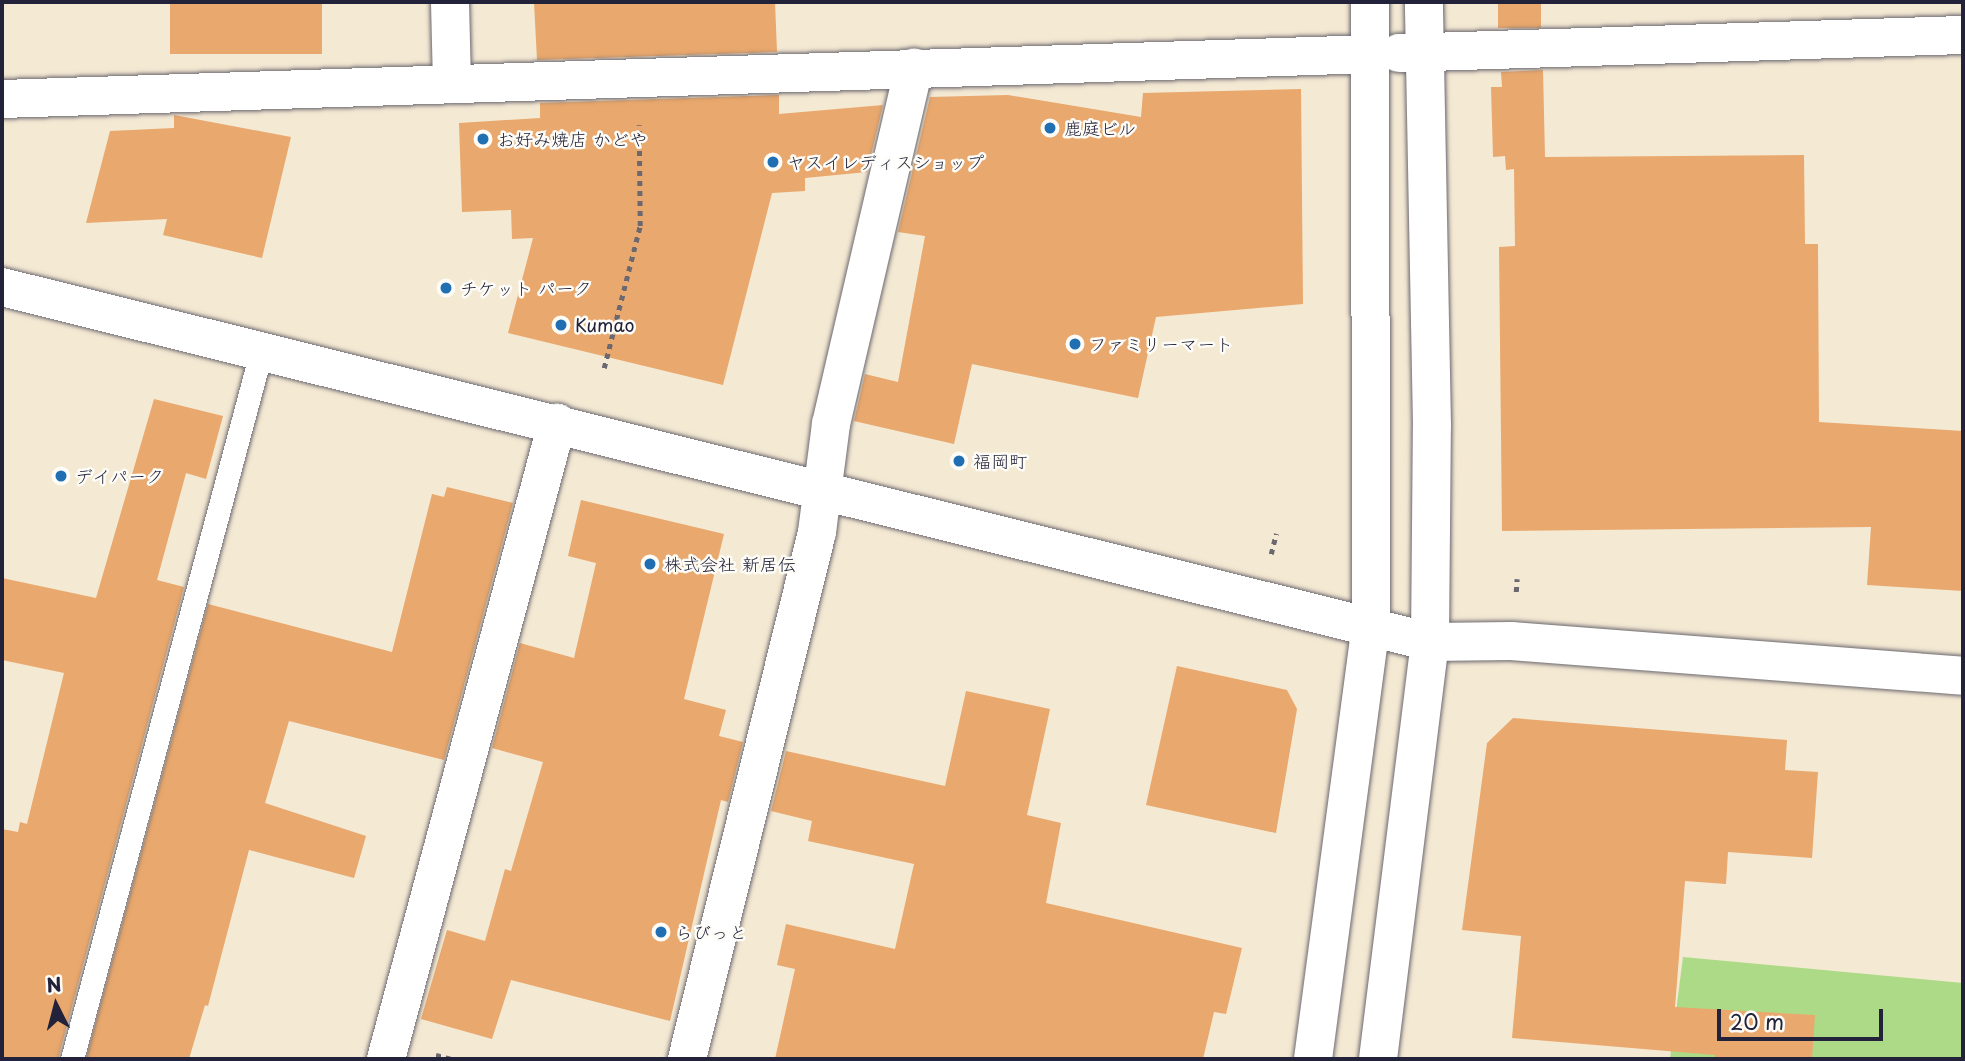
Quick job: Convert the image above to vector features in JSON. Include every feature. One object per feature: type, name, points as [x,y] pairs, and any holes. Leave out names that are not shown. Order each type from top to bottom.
[{"type":"street","points":[[450,2],[452,84]]},
{"type":"street","points":[[1313,1059],[1371,627],[1370,2]]},
{"type":"street","points":[[1378,1059],[1430,642],[1432,426],[1424,2]]},
{"type":"street","points":[[2,99],[1963,35]]},
{"type":"street","points":[[687,1059],[817,532],[831,424],[914,68]]},
{"type":"street","points":[[2,286],[1430,642],[1511,641],[1963,676]]},
{"type":"street","points":[[387,1059],[557,423]]},
{"type":"lane","points":[[72,1059],[261,352]]},
{"type":"path","points":[[604,368],[640,226],[638,78]]},
{"type":"green space","points":[[1683,957],[1963,983],[1963,1059],[1670,1059]]},
{"type":"building","points":[[170,2],[322,2],[322,54],[170,54]]},
{"type":"building","points":[[534,2],[775,2],[777,52],[537,60]]},
{"type":"building","points":[[1498,2],[1541,2],[1541,28],[1498,28]]},
{"type":"building","points":[[1543,70],[1545,157],[1804,155],[1805,244],[1818,244],[1819,422],[1963,431],[1963,591],[1867,585],[1871,527],[1502,531],[1499,247],[1515,246],[1514,169],[1506,170],[1505,156],[1493,157],[1491,87],[1502,87],[1501,72]]},
{"type":"building","points":[[1301,89],[1303,304],[1156,317],[1138,398],[972,364],[954,444],[854,421],[865,374],[898,382],[925,236],[898,232],[930,97],[1008,95],[1141,117],[1143,93]]},
{"type":"building","points":[[779,95],[779,114],[883,105],[867,172],[805,178],[805,191],[772,193],[723,385],[508,333],[533,238],[512,239],[511,210],[462,212],[459,123],[540,118],[540,103]]},
{"type":"building","points":[[174,115],[291,137],[262,258],[163,235],[167,219],[86,223],[110,131],[174,128]]},
{"type":"building","points":[[154,399],[223,416],[206,479],[186,473],[157,580],[184,587],[58,1059],[2,1059],[2,829],[18,832],[20,822],[27,824],[64,673],[2,660],[2,578],[96,598]]},
{"type":"building","points":[[447,487],[513,503],[444,760],[289,721],[265,803],[366,836],[354,878],[249,850],[208,1006],[205,1005],[189,1059],[86,1059],[208,604],[392,652],[432,494],[444,497]]},
{"type":"building","points":[[581,500],[724,534],[684,699],[726,710],[719,736],[743,742],[728,802],[721,800],[670,1021],[511,980],[492,1039],[421,1019],[447,930],[485,941],[505,869],[511,871],[543,762],[492,748],[520,643],[574,658],[596,563],[568,556]]},
{"type":"building","points":[[1177,666],[1287,690],[1297,709],[1276,833],[1146,805]]},
{"type":"building","points":[[966,691],[1050,709],[1027,815],[1061,823],[1046,903],[1242,948],[1226,1014],[1214,1012],[1203,1059],[775,1059],[795,969],[777,965],[786,924],[895,949],[914,864],[808,841],[812,821],[771,811],[786,751],[945,786]]},
{"type":"building","points":[[1513,718],[1787,740],[1785,770],[1818,772],[1812,858],[1728,852],[1726,884],[1685,881],[1675,1007],[1815,1015],[1812,1059],[1715,1059],[1715,1055],[1512,1038],[1521,936],[1462,930],[1487,743]]},
{"type":"place","name":"鹿庭ビル","points":[[1050,128]]},
{"type":"place","name":"お好み焼店 かどや","points":[[483,139]]},
{"type":"place","name":"ヤスイレディスショップ","points":[[773,162]]},
{"type":"place","name":"チケット パーク","points":[[446,288]]},
{"type":"place","name":"Kumao","points":[[561,325]]},
{"type":"place","name":"ファミリーマート","points":[[1075,344]]},
{"type":"place","name":"福岡町","points":[[959,461]]},
{"type":"place","name":"デイパーク","points":[[61,476]]},
{"type":"place","name":"株式会社 新居伝","points":[[650,564]]},
{"type":"place","name":"らびっと","points":[[661,932]]}]
